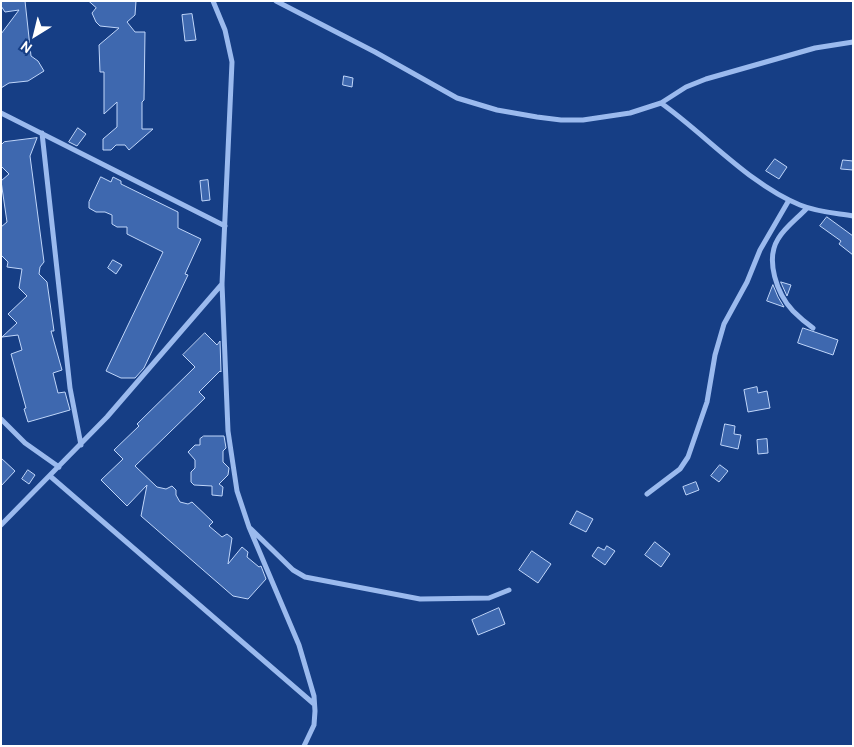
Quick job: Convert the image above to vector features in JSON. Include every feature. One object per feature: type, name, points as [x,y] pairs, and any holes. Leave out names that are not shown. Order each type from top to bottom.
[{"type":"street","points":[[213,1],[225,30],[232,62],[222,284],[228,430],[237,490],[249,527],[299,646],[314,696],[314,725],[304,746]]},
{"type":"street","points":[[276,1],[375,52],[441,90],[471,104],[537,117],[583,120],[630,113],[661,103],[686,87],[706,79],[815,48],[853,42]]},
{"type":"street","points":[[661,103],[754,178],[789,200],[807,208],[853,216]]},
{"type":"street","points":[[1,113],[225,226]]},
{"type":"street","points":[[42,134],[69,378],[81,445]]},
{"type":"street","points":[[647,494],[680,469],[688,457],[707,402],[715,355],[724,324],[747,282],[760,250],[789,200]]},
{"type":"street","points":[[807,208],[778,240],[773,250],[772,259],[776,279],[787,303],[793,311],[813,328]]},
{"type":"street","points":[[1,525],[81,445],[222,284]]},
{"type":"street","points":[[1,419],[25,443],[59,467]]},
{"type":"street","points":[[50,476],[314,704]]},
{"type":"street","points":[[249,527],[293,570],[305,577],[420,599],[489,598],[509,590]]},
{"type":"building","points":[[1,1],[25,1],[31,56],[38,61],[44,71],[28,81],[9,83],[1,88],[1,34],[19,10],[5,12],[1,6]]},
{"type":"building","points":[[89,1],[136,1],[135,15],[127,22],[135,32],[145,32],[142,129],[153,129],[129,150],[125,145],[116,145],[111,150],[103,150],[103,139],[117,127],[117,102],[104,114],[104,72],[100,72],[99,45],[119,28],[100,26],[92,13],[96,8]]},
{"type":"building","points":[[192,14],[196,40],[185,41],[182,15]]},
{"type":"building","points":[[344,76],[353,78],[352,87],[343,85]]},
{"type":"building","points":[[78,128],[86,134],[77,146],[69,142]]},
{"type":"building","points":[[37,138],[30,156],[44,262],[40,267],[39,274],[47,282],[54,331],[51,331],[62,370],[53,373],[58,393],[65,392],[70,410],[28,422],[11,354],[22,350],[18,335],[2,337],[17,323],[8,314],[27,296],[19,288],[22,269],[7,267],[8,262],[1,255],[1,227],[7,222],[1,181],[9,174],[1,166],[1,145],[4,142]]},
{"type":"building","points":[[775,159],[787,167],[779,179],[766,171]]},
{"type":"building","points":[[843,160],[853,161],[853,170],[841,169]]},
{"type":"building","points":[[101,177],[111,182],[113,177],[121,181],[121,184],[178,212],[178,228],[201,239],[185,274],[188,275],[144,368],[135,378],[121,378],[106,371],[163,252],[127,234],[127,227],[117,227],[112,224],[112,215],[105,212],[96,212],[89,208],[89,202]]},
{"type":"building","points":[[208,180],[210,200],[202,201],[200,181]]},
{"type":"building","points":[[827,217],[853,236],[853,255],[839,244],[841,241],[820,226]]},
{"type":"building","points":[[113,260],[122,265],[116,274],[108,268]]},
{"type":"building","points":[[781,282],[791,285],[787,296],[782,285]]},
{"type":"building","points":[[773,285],[778,297],[784,307],[767,301]]},
{"type":"building","points":[[803,328],[838,340],[833,355],[798,343]]},
{"type":"building","points":[[205,333],[217,345],[220,341],[221,372],[199,392],[205,398],[135,466],[157,487],[166,489],[172,486],[176,490],[176,495],[180,502],[188,504],[192,502],[213,522],[209,526],[222,537],[227,534],[232,538],[228,564],[242,547],[248,552],[247,557],[259,567],[261,566],[266,579],[248,599],[233,596],[141,516],[147,485],[127,506],[101,480],[123,459],[114,450],[139,426],[137,424],[195,367],[183,355]]},
{"type":"building","points":[[757,387],[758,393],[767,391],[770,408],[748,412],[744,390]]},
{"type":"building","points":[[725,424],[735,426],[734,434],[741,435],[738,449],[721,445]]},
{"type":"building","points":[[204,436],[224,436],[226,448],[223,451],[223,462],[229,468],[228,475],[219,484],[223,487],[222,496],[212,495],[212,486],[194,485],[191,482],[191,472],[195,468],[195,460],[188,452],[195,445],[200,445],[200,439]]},
{"type":"building","points":[[767,439],[768,453],[758,454],[757,440]]},
{"type":"building","points":[[1,458],[15,471],[1,486]]},
{"type":"building","points":[[720,465],[728,471],[719,482],[711,476]]},
{"type":"building","points":[[28,470],[35,475],[29,484],[22,479]]},
{"type":"building","points":[[696,482],[699,490],[686,495],[683,487]]},
{"type":"building","points":[[577,511],[593,519],[586,532],[570,524]]},
{"type":"building","points":[[655,542],[670,554],[661,567],[645,555]]},
{"type":"building","points":[[607,546],[615,551],[605,565],[592,556],[598,547],[604,550]]},
{"type":"building","points":[[532,551],[551,564],[538,583],[519,570]]},
{"type":"building","points":[[499,608],[505,624],[478,635],[472,620]]}]
